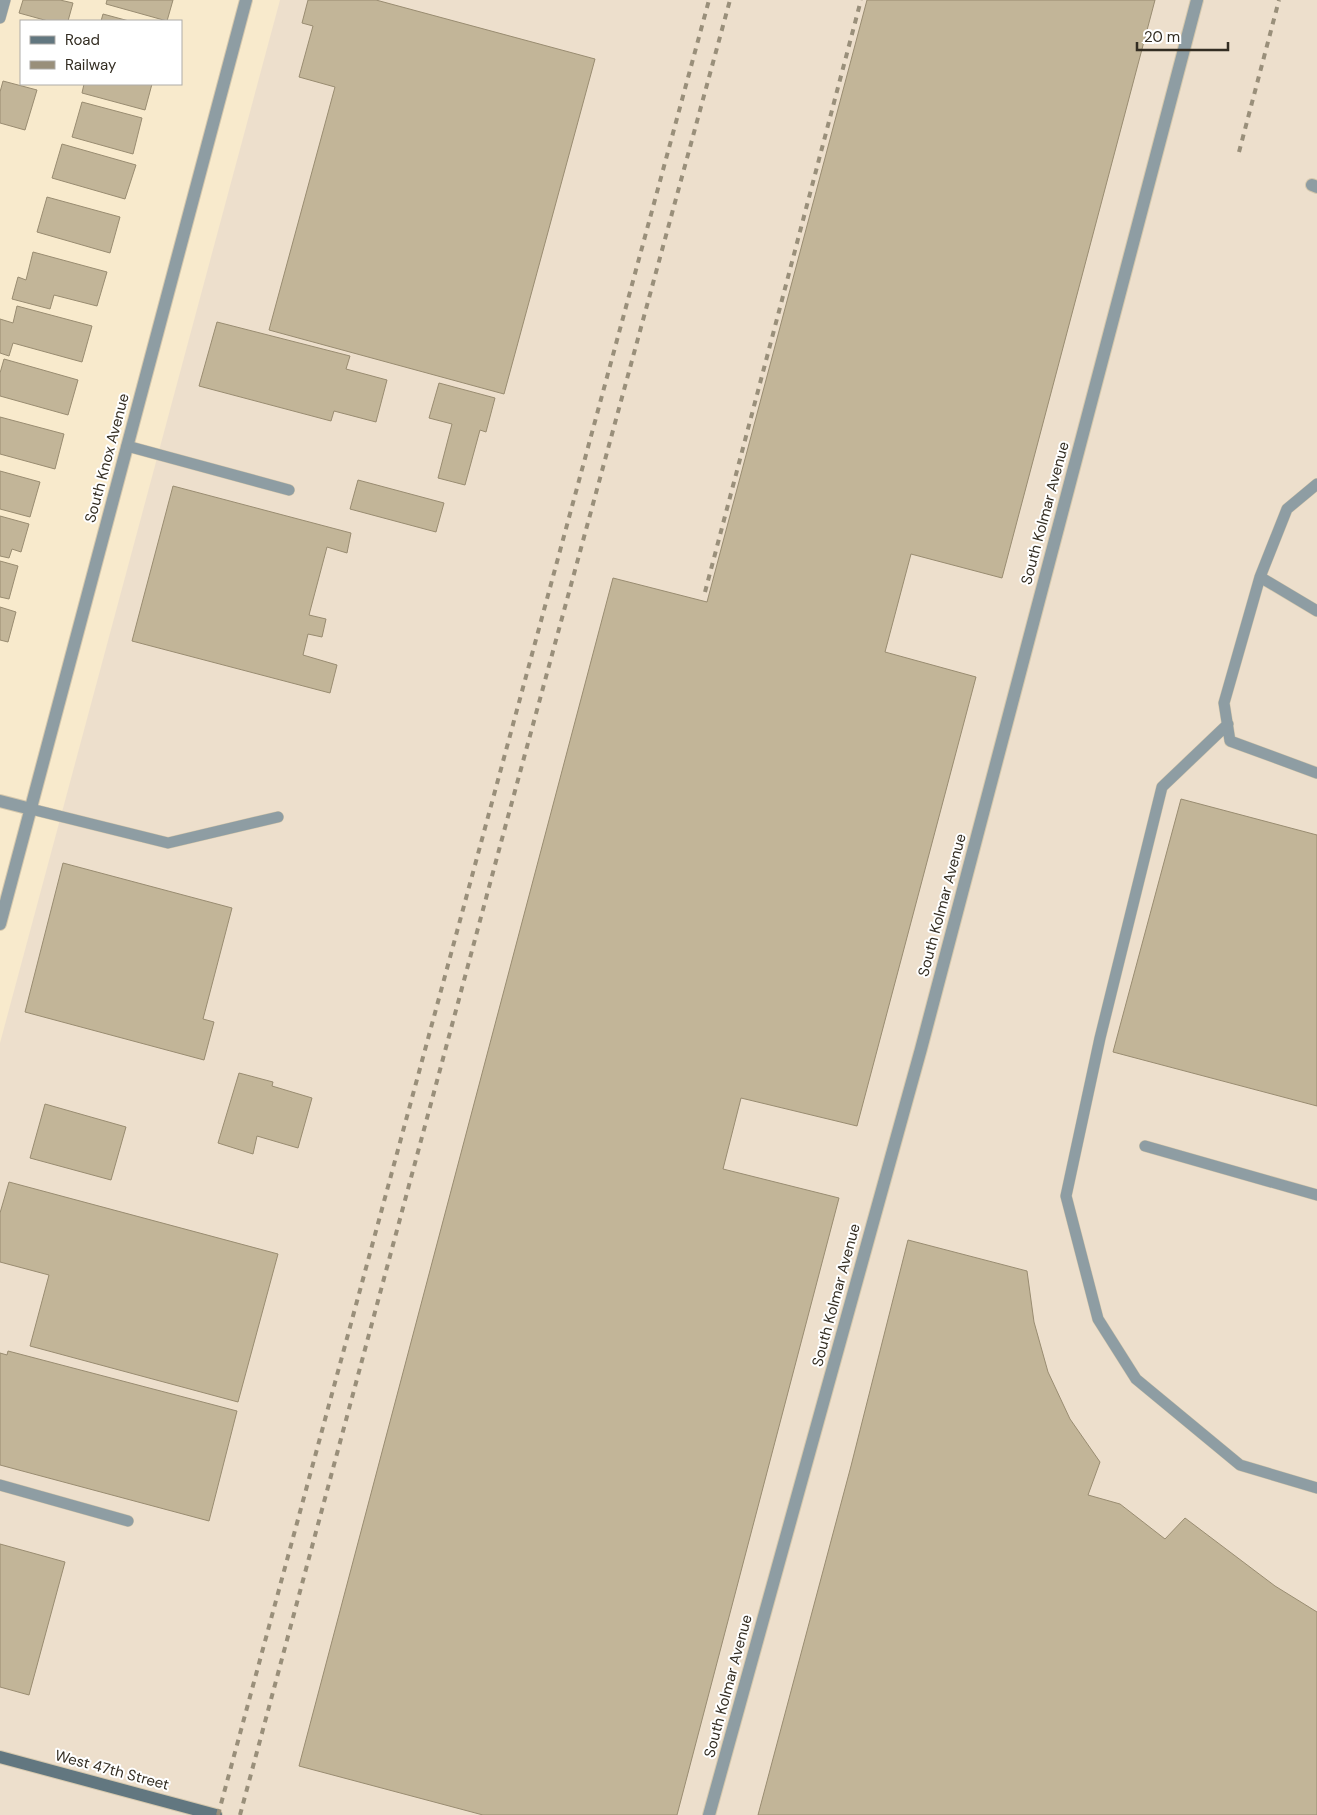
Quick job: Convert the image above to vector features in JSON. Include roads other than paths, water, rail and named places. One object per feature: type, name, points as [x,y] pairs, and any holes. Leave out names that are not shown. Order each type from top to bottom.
[{"type":"main road","name":"West 47th Street","points":[[0,1757],[216,1815]]},
{"type":"street","name":"South Knox Avenue","points":[[0,924],[246,0]]},
{"type":"street","name":"South Kolmar Avenue","points":[[709,1815],[924,1040],[1197,0]]},
{"type":"street","points":[[0,801],[30,809]]},
{"type":"lane","points":[[0,18],[5,0]]},
{"type":"lane","points":[[127,446],[289,490]]},
{"type":"lane","points":[[1317,484],[1287,508],[1260,577],[1224,703],[1230,742],[1317,773]]},
{"type":"lane","points":[[1260,577],[1317,612]]},
{"type":"lane","points":[[1228,724],[1162,788],[1100,1038],[1066,1196],[1098,1319],[1136,1379],[1240,1466],[1317,1488]]},
{"type":"lane","points":[[30,809],[168,843],[278,817]]},
{"type":"lane","points":[[1145,1146],[1317,1195]]},
{"type":"lane","points":[[0,1485],[128,1521]]},
{"type":"railway","points":[[218,1815],[709,0]]},
{"type":"railway","points":[[240,1815],[503,835],[730,0]]},
{"type":"railway","points":[[705,592],[861,0]]},
{"type":"railway","points":[[1239,152],[1279,0]]}]
